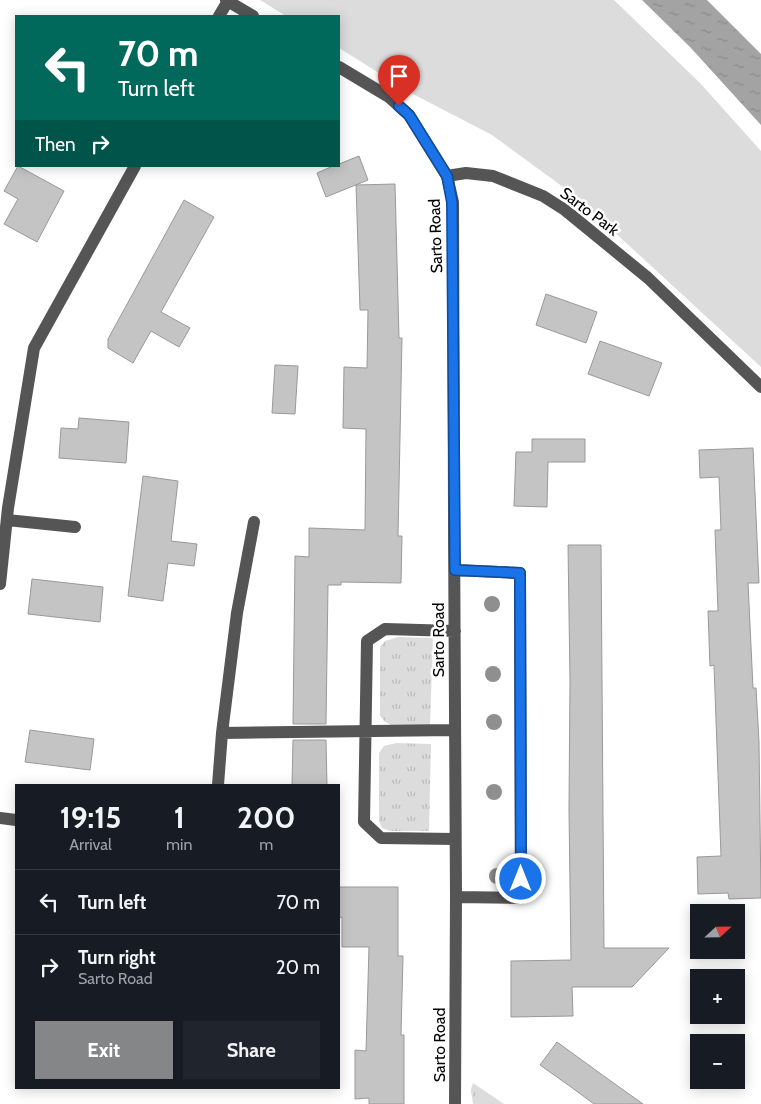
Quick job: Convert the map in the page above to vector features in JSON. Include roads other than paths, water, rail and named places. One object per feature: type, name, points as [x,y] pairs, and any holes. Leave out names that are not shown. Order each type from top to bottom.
[{"type":"street","points":[[220,15],[227,0],[251,15]]},
{"type":"street","points":[[340,68],[389,97],[409,115],[447,176]]},
{"type":"street","points":[[0,584],[5,512],[34,348],[134,167]]},
{"type":"street","name":"Sarto Park","points":[[447,176],[466,172],[493,176],[543,196],[565,210],[648,278],[761,387]]},
{"type":"street","name":"Sarto Road","points":[[447,176],[452,202],[455,570],[455,1104]]},
{"type":"street","points":[[5,512],[75,527]]},
{"type":"street","points":[[218,784],[222,733],[238,613],[254,522]]},
{"type":"street","points":[[455,570],[520,573],[521,888],[521,898],[456,897]]},
{"type":"street","points":[[454,839],[381,838],[364,822],[366,641],[385,629],[455,631]]},
{"type":"street","points":[[222,733],[454,730]]},
{"type":"street","points":[[0,818],[15,820]]},
{"type":"water","points":[[642,0],[707,0],[761,54],[761,125],[690,47]]}]
